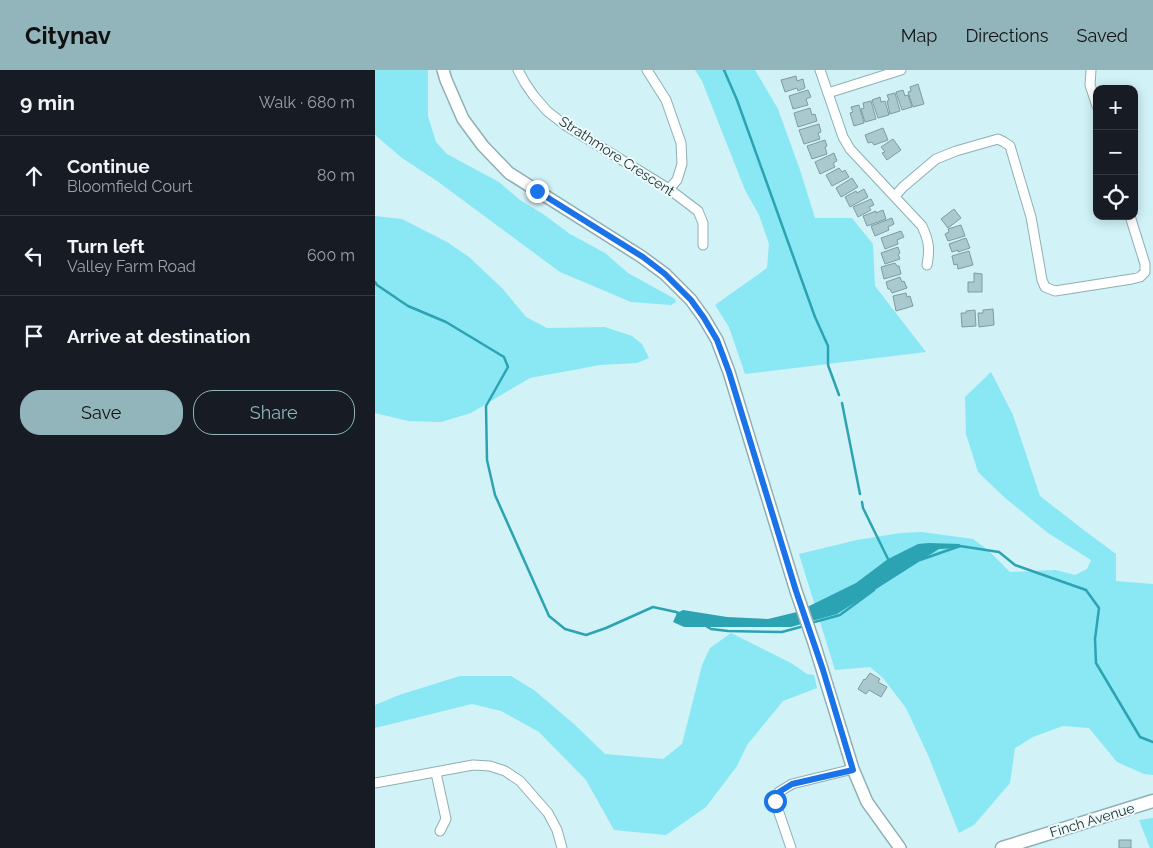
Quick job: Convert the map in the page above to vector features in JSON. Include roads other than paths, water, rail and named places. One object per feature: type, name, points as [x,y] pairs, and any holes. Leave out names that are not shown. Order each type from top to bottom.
[{"type":"main road","name":"Finch Avenue","points":[[1002,848],[1153,801]]},
{"type":"street","points":[[443,70],[463,119],[483,146],[509,173],[643,257],[665,274],[691,300],[717,340],[729,372],[853,770],[867,802],[900,848]]},
{"type":"street","name":"Strathmore Crescent","points":[[518,70],[534,96],[547,111],[565,125],[669,189],[698,211],[703,223],[703,245]]},
{"type":"street","points":[[647,70],[666,100],[681,143],[683,164],[677,180],[669,189]]},
{"type":"street","points":[[820,70],[843,137],[850,149],[923,226],[928,238],[929,253],[927,264]]},
{"type":"street","points":[[828,93],[901,70]]},
{"type":"street","points":[[1091,70],[1090,86],[1093,95]]},
{"type":"street","points":[[895,196],[936,159],[997,139],[1004,142],[1010,146],[1031,217],[1042,280],[1045,287],[1055,290],[1132,280],[1140,277],[1145,272],[1145,264],[1131,220]]},
{"type":"street","points":[[375,783],[473,765],[490,766],[505,771],[520,781],[548,813],[557,830],[562,848]]},
{"type":"street","points":[[791,848],[775,801],[779,792],[792,784],[853,770]]},
{"type":"street","points":[[436,772],[446,819],[440,831]]},
{"type":"waterway","points":[[724,70],[737,100],[815,317],[828,346],[828,365],[839,395]]},
{"type":"waterway","points":[[375,282],[408,306],[446,322],[504,357],[508,367],[486,406],[487,460],[495,495],[549,616],[565,629],[586,635],[653,607],[681,614]]},
{"type":"waterway","points":[[842,403],[860,494]]},
{"type":"waterway","points":[[862,502],[863,508],[888,559]]},
{"type":"waterway","points":[[920,560],[960,546],[999,552],[1015,565],[1086,590],[1099,608],[1095,639],[1096,663],[1140,737],[1153,742]]},
{"type":"waterway","points":[[811,623],[840,615],[874,590]]},
{"type":"waterway","points":[[706,626],[711,629],[728,631],[782,632],[804,626]]}]
